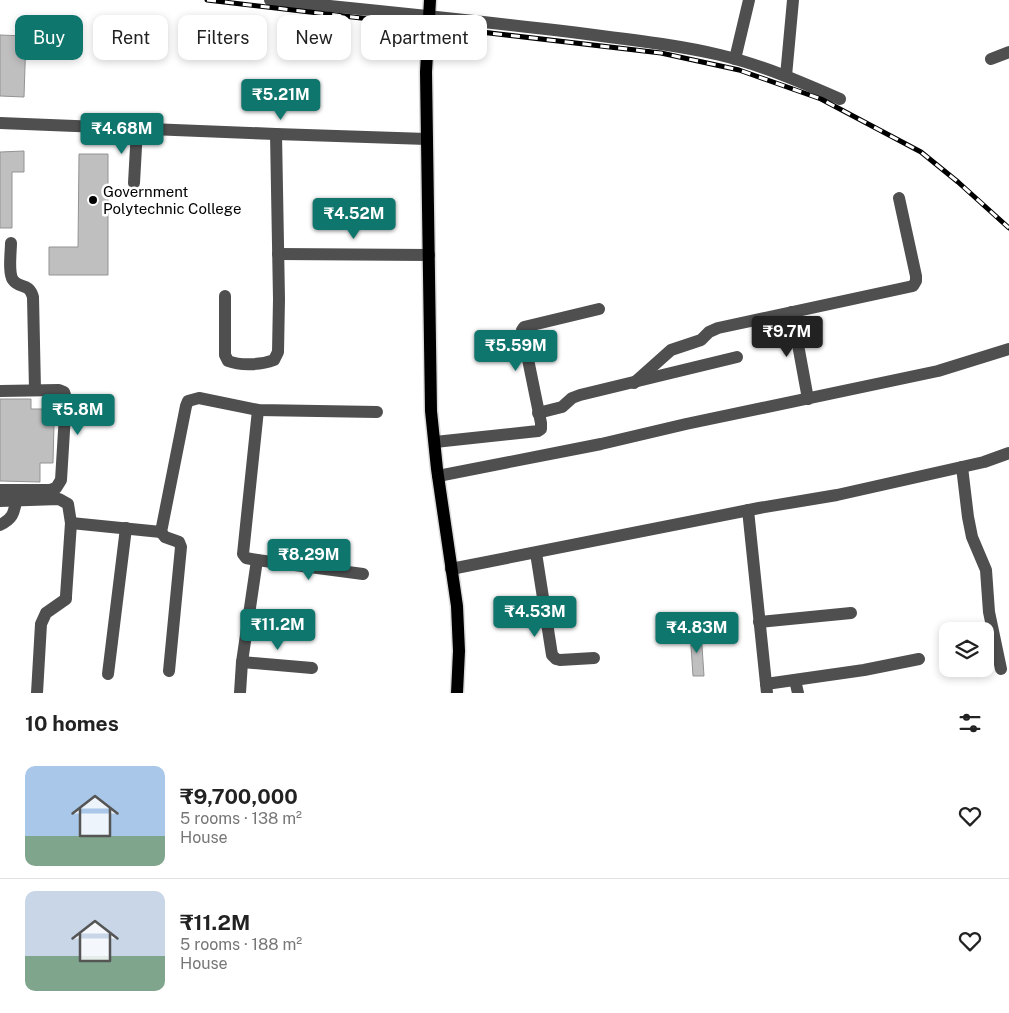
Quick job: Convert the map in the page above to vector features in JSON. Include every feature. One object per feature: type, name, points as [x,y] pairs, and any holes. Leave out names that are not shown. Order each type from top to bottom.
[{"type":"main road","points":[[429,15],[430,0]]},
{"type":"main road","points":[[427,60],[431,411],[456,606],[459,651],[457,693]]},
{"type":"street","points":[[270,0],[419,15]]},
{"type":"street","points":[[735,59],[750,0]]},
{"type":"street","points":[[786,76],[793,0]]},
{"type":"street","points":[[487,23],[655,43],[718,54],[786,76],[840,99]]},
{"type":"street","points":[[991,59],[1009,52]]},
{"type":"street","points":[[0,123],[427,139]]},
{"type":"street","points":[[134,183],[137,129]]},
{"type":"street","points":[[225,296],[225,355],[228,361],[266,364],[274,360],[278,352],[276,134]]},
{"type":"street","points":[[634,383],[671,350],[701,340],[713,330],[913,286],[916,276],[899,198]]},
{"type":"street","points":[[11,243],[12,279],[28,288],[33,297],[35,390]]},
{"type":"street","points":[[278,254],[429,255]]},
{"type":"street","points":[[434,442],[538,432],[541,428],[522,330],[524,327],[599,309]]},
{"type":"street","points":[[792,312],[808,399]]},
{"type":"street","points":[[438,476],[601,444],[686,424],[938,371],[1009,348]]},
{"type":"street","points":[[538,412],[562,407],[572,398],[736,357]]},
{"type":"street","points":[[0,391],[58,390],[64,392],[66,398],[61,480],[56,488],[50,490],[0,490]]},
{"type":"street","points":[[161,532],[188,401],[199,398],[258,410],[378,412]]},
{"type":"street","points":[[258,410],[243,554],[246,558],[257,560],[363,574]]},
{"type":"street","points":[[451,569],[748,510],[837,495],[984,462],[1009,453]]},
{"type":"street","points":[[962,467],[972,538],[986,570],[989,612],[1001,669]]},
{"type":"street","points":[[0,501],[59,499],[64,500],[68,504],[71,523],[66,599],[46,613],[41,624],[37,693]]},
{"type":"street","points":[[0,526],[9,521],[14,515],[16,501]]},
{"type":"street","points":[[748,510],[767,689],[795,680],[864,670],[919,659]]},
{"type":"street","points":[[71,523],[161,532],[165,537],[179,542],[182,547],[169,671]]},
{"type":"street","points":[[108,674],[126,528]]},
{"type":"street","points":[[536,553],[552,656],[560,660],[594,658]]},
{"type":"street","points":[[240,693],[242,662],[257,560]]},
{"type":"street","points":[[759,622],[851,613]]},
{"type":"street","points":[[242,662],[312,668]]},
{"type":"street","points":[[795,680],[798,693]]},
{"type":"building","points":[[0,35],[15,36],[15,60],[25,60],[24,97],[0,96]]},
{"type":"building","points":[[24,151],[24,172],[12,172],[12,228],[0,228],[0,152]]},
{"type":"building","name":"Government Polytechnic College","points":[[79,154],[108,154],[108,275],[49,275],[49,247],[78,247]]},
{"type":"building","points":[[0,399],[31,399],[31,409],[45,409],[45,424],[54,424],[53,463],[40,463],[40,482],[0,481]]},
{"type":"building","points":[[690,631],[701,631],[704,676],[693,676]]},
{"type":"railway","points":[[207,0],[661,53],[739,70],[821,99],[921,152],[1009,228]]},
{"type":"place","name":"Government Polytechnic College","points":[[93,200]]}]
